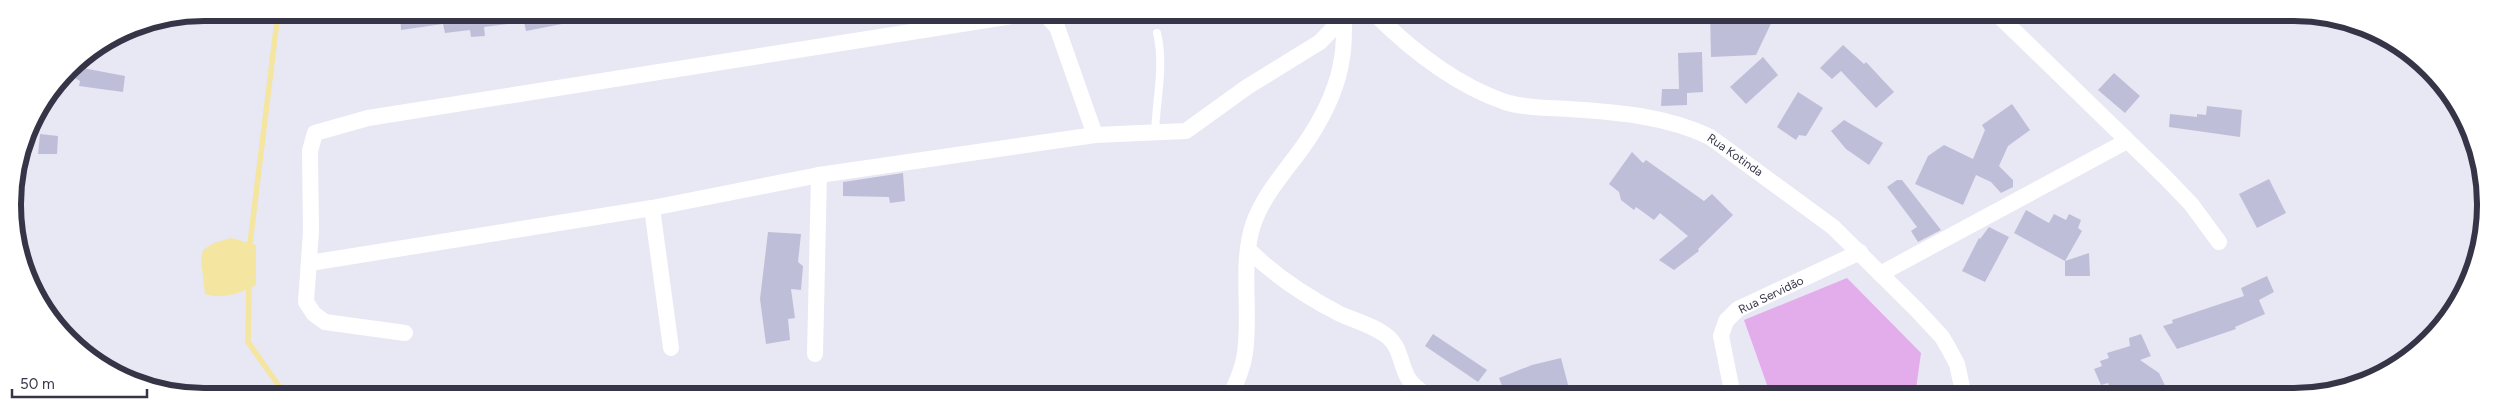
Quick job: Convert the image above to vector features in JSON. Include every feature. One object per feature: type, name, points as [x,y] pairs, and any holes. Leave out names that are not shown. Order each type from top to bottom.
[{"type":"street","points":[[406,333],[325,322],[314,314],[306,302],[310,263],[310,151],[315,133],[368,118],[981,21]]},
{"type":"street","points":[[1052,21],[1058,27],[1095,135]]},
{"type":"street","points":[[310,263],[652,208],[819,175],[1095,135],[1155,134],[1186,131],[1247,87],[1315,46],[1338,21]]},
{"type":"street","points":[[1233,388],[1246,353],[1250,237],[1262,206],[1322,116],[1335,85],[1342,60],[1345,21]]},
{"type":"street","name":"Rua Kotinda","points":[[1383,21],[1416,50],[1450,74],[1506,102],[1640,116],[1689,128],[1710,137],[1795,198],[1860,252],[1942,336],[1957,364],[1962,388]]},
{"type":"street","points":[[2004,21],[2191,204],[2220,242]]},
{"type":"street","points":[[1880,274],[2127,141]]},
{"type":"street","points":[[815,354],[819,175]]},
{"type":"street","points":[[652,208],[671,348]]},
{"type":"street","points":[[1249,250],[1265,266],[1301,291],[1339,313],[1388,337],[1395,345],[1407,376],[1416,388]]},
{"type":"street","name":"Rua Servidão","points":[[1731,388],[1721,336],[1726,321],[1738,309],[1860,252]]},
{"type":"lane","points":[[1155,134],[1155,110],[1160,81],[1160,48],[1156,33]]},
{"type":"shaded area","points":[[231,238],[256,245],[256,285],[238,293],[225,296],[205,294],[201,260],[203,250],[214,243]]},
{"type":"shaded area","points":[[1847,278],[1921,353],[1916,388],[1768,388],[1744,320]]},
{"type":"building","points":[[400,21],[578,21],[526,31],[524,22],[484,27],[485,36],[471,37],[470,30],[445,33],[443,24],[401,30]]},
{"type":"building","points":[[1710,21],[1772,21],[1756,55],[1711,57]]},
{"type":"building","points":[[1843,45],[1864,64],[1866,62],[1894,92],[1876,108],[1841,71],[1832,79],[1820,68]]},
{"type":"building","points":[[1702,52],[1703,92],[1687,93],[1687,105],[1661,106],[1662,89],[1679,89],[1678,53]]},
{"type":"building","points":[[1763,57],[1778,75],[1746,104],[1730,87]]},
{"type":"building","points":[[83,68],[125,76],[123,92],[79,86],[80,81],[73,77]]},
{"type":"building","points":[[2114,73],[2140,96],[2125,113],[2098,90]]},
{"type":"building","points":[[1798,92],[1823,108],[1806,136],[1799,135],[1796,140],[1777,127]]},
{"type":"building","points":[[2012,104],[2030,130],[2008,146],[1999,166],[2013,180],[2013,187],[2001,193],[1991,182],[1976,175],[1963,205],[1915,184],[1928,156],[1944,145],[1973,159],[1985,130],[1982,125]]},
{"type":"building","points":[[2207,106],[2242,110],[2240,137],[2169,127],[2170,114],[2197,117],[2197,114],[2206,115]]},
{"type":"building","points":[[1844,120],[1883,143],[1869,165],[1846,149],[1831,131]]},
{"type":"building","points":[[40,134],[58,136],[57,154],[38,154]]},
{"type":"building","points":[[1632,152],[1643,163],[1646,160],[1704,201],[1712,194],[1733,215],[1698,249],[1699,251],[1674,270],[1659,260],[1688,236],[1660,213],[1654,220],[1636,207],[1634,210],[1621,200],[1619,192],[1609,184]]},
{"type":"building","points":[[903,173],[905,201],[890,203],[889,197],[843,196],[843,182]]},
{"type":"building","points":[[2269,179],[2286,213],[2257,228],[2239,194]]},
{"type":"building","points":[[1897,180],[1902,180],[1941,230],[1918,242],[1911,231],[1917,227],[1887,187]]},
{"type":"building","points":[[2026,210],[2049,223],[2054,214],[2066,220],[2069,214],[2081,220],[2078,228],[2082,231],[2065,261],[2014,233]]},
{"type":"building","points":[[1989,227],[2009,237],[1985,282],[1962,271],[1979,238]]},
{"type":"building","points":[[768,232],[801,234],[798,262],[803,266],[801,290],[791,289],[795,318],[788,319],[790,340],[766,344],[760,299]]},
{"type":"building","points":[[2089,253],[2090,276],[2065,276],[2065,261]]},
{"type":"building","points":[[2267,276],[2274,292],[2259,300],[2265,314],[2235,327],[2236,329],[2177,349],[2163,326],[2173,323],[2172,320],[2244,296],[2241,288]]},
{"type":"building","points":[[1433,334],[1487,370],[1478,382],[1425,346]]},
{"type":"building","points":[[2141,334],[2151,356],[2140,360],[2159,373],[2166,388],[2110,388],[2108,383],[2101,385],[2094,369],[2102,366],[2100,361],[2109,358],[2107,353],[2130,346],[2129,338]]},
{"type":"building","points":[[1561,358],[1569,388],[1503,388],[1499,378],[1532,365]]},
{"type":"waterway","points":[[249,251],[277,21]]},
{"type":"waterway","points":[[249,283],[248,342],[280,388]]}]
